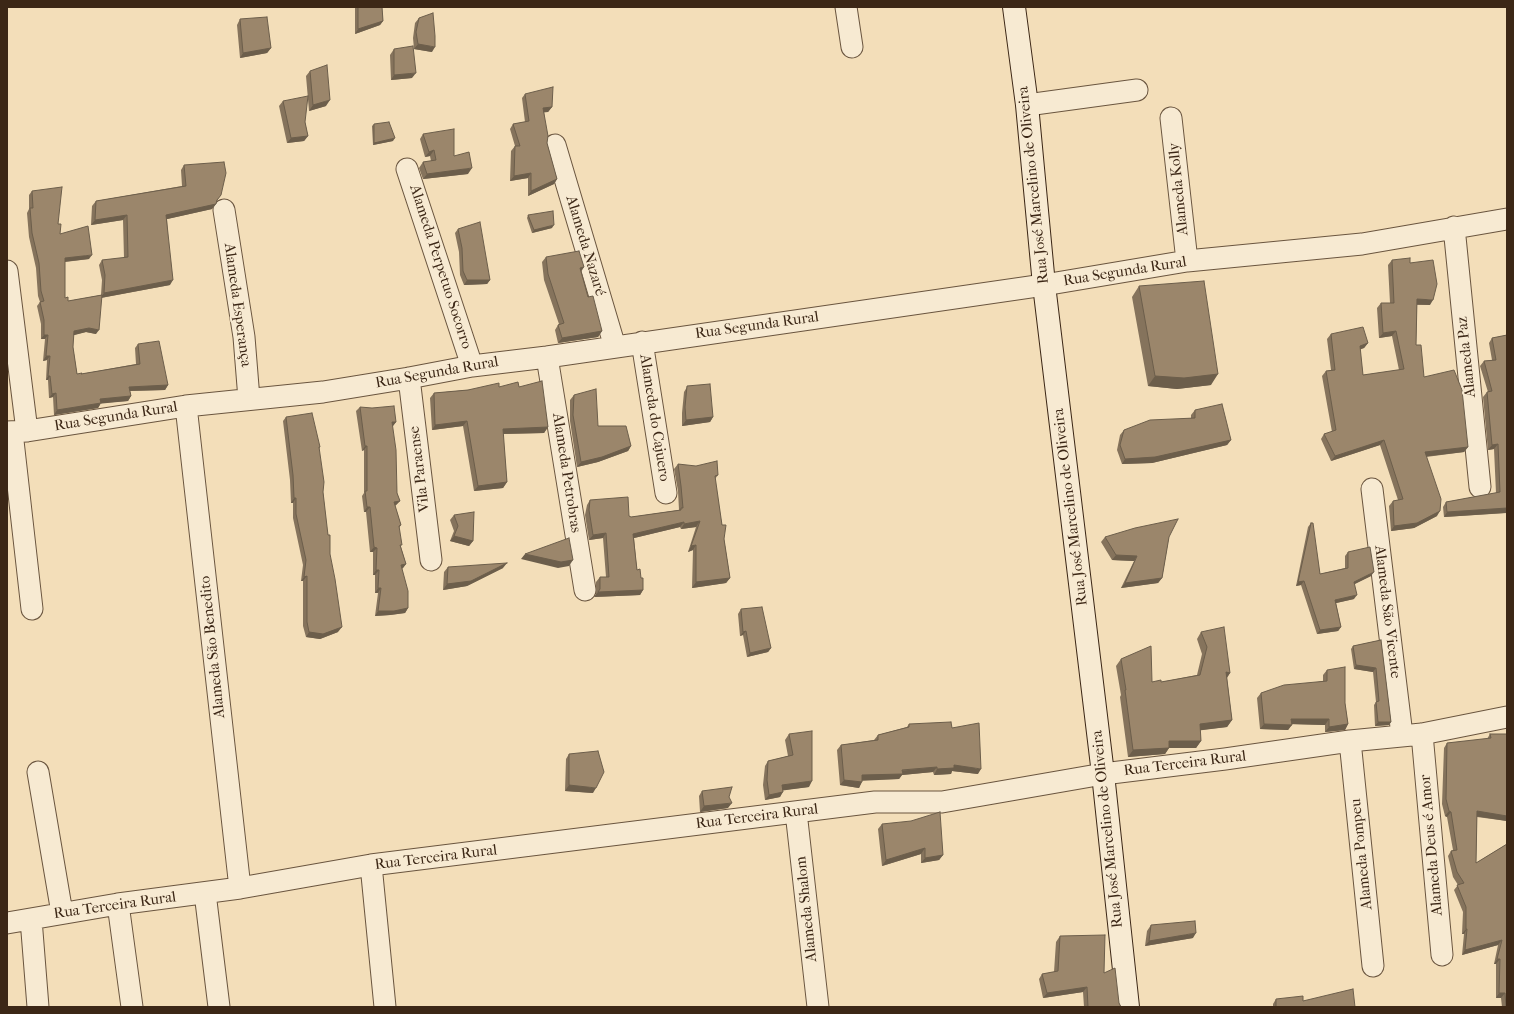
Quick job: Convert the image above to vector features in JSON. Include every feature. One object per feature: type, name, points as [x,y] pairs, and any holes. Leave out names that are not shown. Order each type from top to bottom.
[{"type":"street","points":[[846,7],[852,47]]},
{"type":"street","name":"Rua José Marcelino de Oliveira","points":[[1014,7],[1024,114],[1103,774],[1128,1007]]},
{"type":"street","points":[[1024,114],[1137,90]]},
{"type":"street","name":"Alameda Kolly","points":[[1171,118],[1187,261]]},
{"type":"street","name":"Alameda Nazaré","points":[[555,145],[615,347]]},
{"type":"street","name":"Alameda Perpetuo Socorro","points":[[407,169],[472,366]]},
{"type":"street","name":"Alameda Esperança","points":[[224,210],[244,337],[249,399]]},
{"type":"street","name":"Rua Segunda Rural","points":[[15,431],[186,406],[324,392],[472,366],[547,357],[642,342],[1044,285],[1187,261],[1362,244],[1507,219]]},
{"type":"street","name":"Alameda Paz","points":[[1454,227],[1480,487]]},
{"type":"street","points":[[7,271],[15,431],[32,609]]},
{"type":"street","name":"Alameda do Cajuero","points":[[642,342],[666,493]]},
{"type":"street","name":"Alameda Petrobras","points":[[547,357],[585,590]]},
{"type":"street","name":"Vila Paraense","points":[[410,378],[431,560]]},
{"type":"street","name":"Alameda São Benedito","points":[[186,406],[240,888]]},
{"type":"street","name":"Alameda São Vicente","points":[[1372,489],[1412,735]]},
{"type":"street","name":"Rua Terceira Rural","points":[[7,923],[118,904],[240,888],[371,866],[875,802],[942,802],[1103,774],[1225,759],[1350,741],[1412,735],[1507,717]]},
{"type":"street","name":"Alameda Deus é Amor","points":[[1412,735],[1442,956]]},
{"type":"street","name":"Alameda Pompeu","points":[[1350,741],[1373,966]]},
{"type":"street","points":[[38,772],[62,913]]},
{"type":"street","name":"Alameda Shalom","points":[[796,812],[818,1007]]},
{"type":"street","points":[[371,866],[385,1007]]},
{"type":"street","points":[[205,893],[219,1007]]},
{"type":"street","points":[[118,904],[132,1007]]},
{"type":"street","points":[[31,919],[38,1007]]},
{"type":"building","points":[[358,7],[382,7],[383,21],[358,29]]},
{"type":"building","points":[[433,13],[435,47],[418,44],[416,32],[419,18]]},
{"type":"building","points":[[267,17],[271,48],[243,53],[240,19]]},
{"type":"building","points":[[413,46],[416,73],[394,75],[394,49]]},
{"type":"building","points":[[327,65],[330,100],[313,105],[310,71]]},
{"type":"building","points":[[553,87],[552,107],[543,108],[548,136],[547,143],[557,179],[531,191],[531,173],[514,176],[515,146],[520,146],[513,124],[529,121],[525,94]]},
{"type":"building","points":[[308,96],[305,122],[308,136],[291,138],[283,101]]},
{"type":"building","points":[[389,122],[395,138],[374,143],[374,124]]},
{"type":"building","points":[[454,129],[454,156],[469,152],[472,168],[427,174],[423,162],[436,160],[434,150],[429,152],[423,134]]},
{"type":"building","points":[[224,162],[226,173],[221,195],[216,204],[166,215],[173,280],[104,293],[105,275],[102,260],[128,257],[127,215],[95,220],[96,201],[186,186],[184,165]]},
{"type":"building","points":[[62,187],[58,224],[61,224],[60,234],[88,226],[92,255],[65,258],[65,298],[68,297],[68,301],[102,295],[99,330],[89,328],[74,331],[73,347],[77,374],[140,364],[138,344],[159,341],[168,385],[129,387],[131,396],[100,399],[101,403],[57,410],[56,393],[52,394],[50,376],[48,376],[50,356],[46,356],[48,335],[44,335],[44,320],[40,302],[44,301],[41,291],[39,263],[32,233],[30,208],[33,208],[32,191]]},
{"type":"building","points":[[553,211],[554,225],[534,230],[528,215]]},
{"type":"building","points":[[480,222],[490,280],[467,280],[463,271],[462,248],[458,229]]},
{"type":"building","points":[[579,251],[584,267],[580,268],[588,297],[593,296],[602,331],[562,338],[558,325],[564,323],[548,274],[546,257]]},
{"type":"building","points":[[1410,258],[1410,263],[1433,260],[1437,284],[1433,300],[1417,299],[1416,345],[1421,345],[1424,377],[1454,370],[1462,390],[1468,447],[1425,452],[1441,499],[1440,511],[1417,523],[1394,526],[1393,501],[1403,499],[1384,440],[1335,456],[1324,434],[1336,430],[1326,371],[1335,370],[1331,334],[1363,327],[1368,343],[1360,346],[1363,375],[1404,369],[1396,331],[1383,333],[1381,303],[1394,303],[1392,260]]},
{"type":"building","points":[[1204,281],[1218,374],[1184,378],[1155,376],[1139,286]]},
{"type":"building","points":[[1507,335],[1507,508],[1447,512],[1446,502],[1500,492],[1498,444],[1492,445],[1487,392],[1492,391],[1484,361],[1496,360],[1492,338]]},
{"type":"building","points":[[542,381],[548,427],[503,429],[507,482],[478,486],[467,421],[435,425],[434,393],[468,390],[499,383],[499,387],[518,382],[519,387]]},
{"type":"building","points":[[710,384],[713,417],[686,420],[685,407],[687,386]]},
{"type":"building","points":[[596,389],[598,426],[626,426],[631,446],[602,457],[581,462],[573,415],[574,395]]},
{"type":"building","points":[[1222,404],[1231,440],[1155,457],[1125,459],[1120,445],[1124,430],[1150,420],[1195,418],[1195,410]]},
{"type":"building","points":[[394,406],[396,422],[392,422],[396,450],[397,493],[400,501],[394,502],[401,525],[399,526],[402,545],[400,545],[406,564],[401,565],[408,591],[408,608],[394,611],[378,611],[381,588],[378,588],[379,570],[376,570],[377,548],[374,547],[370,507],[367,507],[365,491],[367,491],[367,446],[365,446],[360,407],[372,408]]},
{"type":"building","points":[[312,413],[320,447],[324,482],[323,492],[328,535],[330,535],[330,554],[342,627],[323,634],[309,632],[307,622],[307,576],[304,577],[306,560],[296,514],[296,498],[294,498],[293,475],[286,417]]},
{"type":"building","points":[[717,461],[718,475],[715,476],[722,525],[726,525],[724,539],[730,578],[696,582],[696,545],[691,546],[700,521],[684,524],[684,522],[633,534],[637,570],[640,569],[641,578],[643,578],[643,590],[598,592],[600,589],[600,577],[609,577],[606,533],[593,535],[589,510],[590,500],[628,497],[629,516],[631,517],[681,510],[681,508],[683,508],[678,464],[696,466]]},
{"type":"building","points":[[474,512],[473,541],[454,536],[458,526],[454,515]]},
{"type":"building","points":[[1178,519],[1169,537],[1162,578],[1125,583],[1137,556],[1116,555],[1105,537],[1135,528]]},
{"type":"building","points":[[1311,523],[1313,523],[1320,574],[1348,568],[1348,552],[1370,547],[1374,572],[1354,582],[1357,595],[1335,600],[1341,627],[1320,630],[1304,581],[1298,582]]},
{"type":"building","points":[[569,538],[573,560],[561,562],[525,554]]},
{"type":"building","points":[[507,563],[471,581],[447,584],[448,567]]},
{"type":"building","points":[[762,607],[771,648],[750,653],[746,631],[743,632],[741,609]]},
{"type":"building","points":[[1224,627],[1230,673],[1226,672],[1232,720],[1200,724],[1201,741],[1169,741],[1169,748],[1133,750],[1121,659],[1151,646],[1152,682],[1161,680],[1161,682],[1200,675],[1207,647],[1201,632]]},
{"type":"building","points":[[1381,640],[1391,722],[1378,722],[1376,702],[1379,701],[1376,668],[1356,665],[1353,646]]},
{"type":"building","points":[[1345,667],[1345,703],[1348,724],[1329,727],[1329,719],[1291,719],[1292,725],[1264,724],[1261,693],[1284,685],[1327,681],[1327,670]]},
{"type":"building","points":[[951,722],[952,728],[979,723],[981,769],[954,765],[954,768],[937,769],[937,767],[902,770],[903,774],[862,775],[862,782],[844,780],[841,745],[878,740],[878,735],[909,727],[909,724]]},
{"type":"building","points":[[812,731],[812,781],[782,785],[783,792],[769,795],[767,780],[768,761],[793,755],[789,734]]},
{"type":"building","points":[[1490,734],[1507,734],[1507,816],[1477,811],[1476,863],[1507,844],[1507,1007],[1505,993],[1499,993],[1500,959],[1497,959],[1502,940],[1465,950],[1467,929],[1466,907],[1457,885],[1464,883],[1457,872],[1451,851],[1457,850],[1451,812],[1449,811],[1446,799],[1447,743],[1491,738]]},
{"type":"building","points":[[598,751],[604,772],[596,788],[569,785],[569,754]]},
{"type":"building","points":[[732,787],[729,797],[732,803],[704,806],[702,791]]},
{"type":"building","points":[[940,812],[943,855],[925,858],[925,848],[886,860],[882,824],[911,821]]},
{"type":"building","points":[[1195,921],[1196,933],[1149,941],[1151,925]]},
{"type":"building","points":[[1105,935],[1104,973],[1115,968],[1119,1003],[1121,1007],[1088,1007],[1087,987],[1047,993],[1042,974],[1058,971],[1060,936]]},
{"type":"building","points":[[1353,989],[1355,1007],[1276,1007],[1276,999],[1303,996],[1303,1001]]}]
